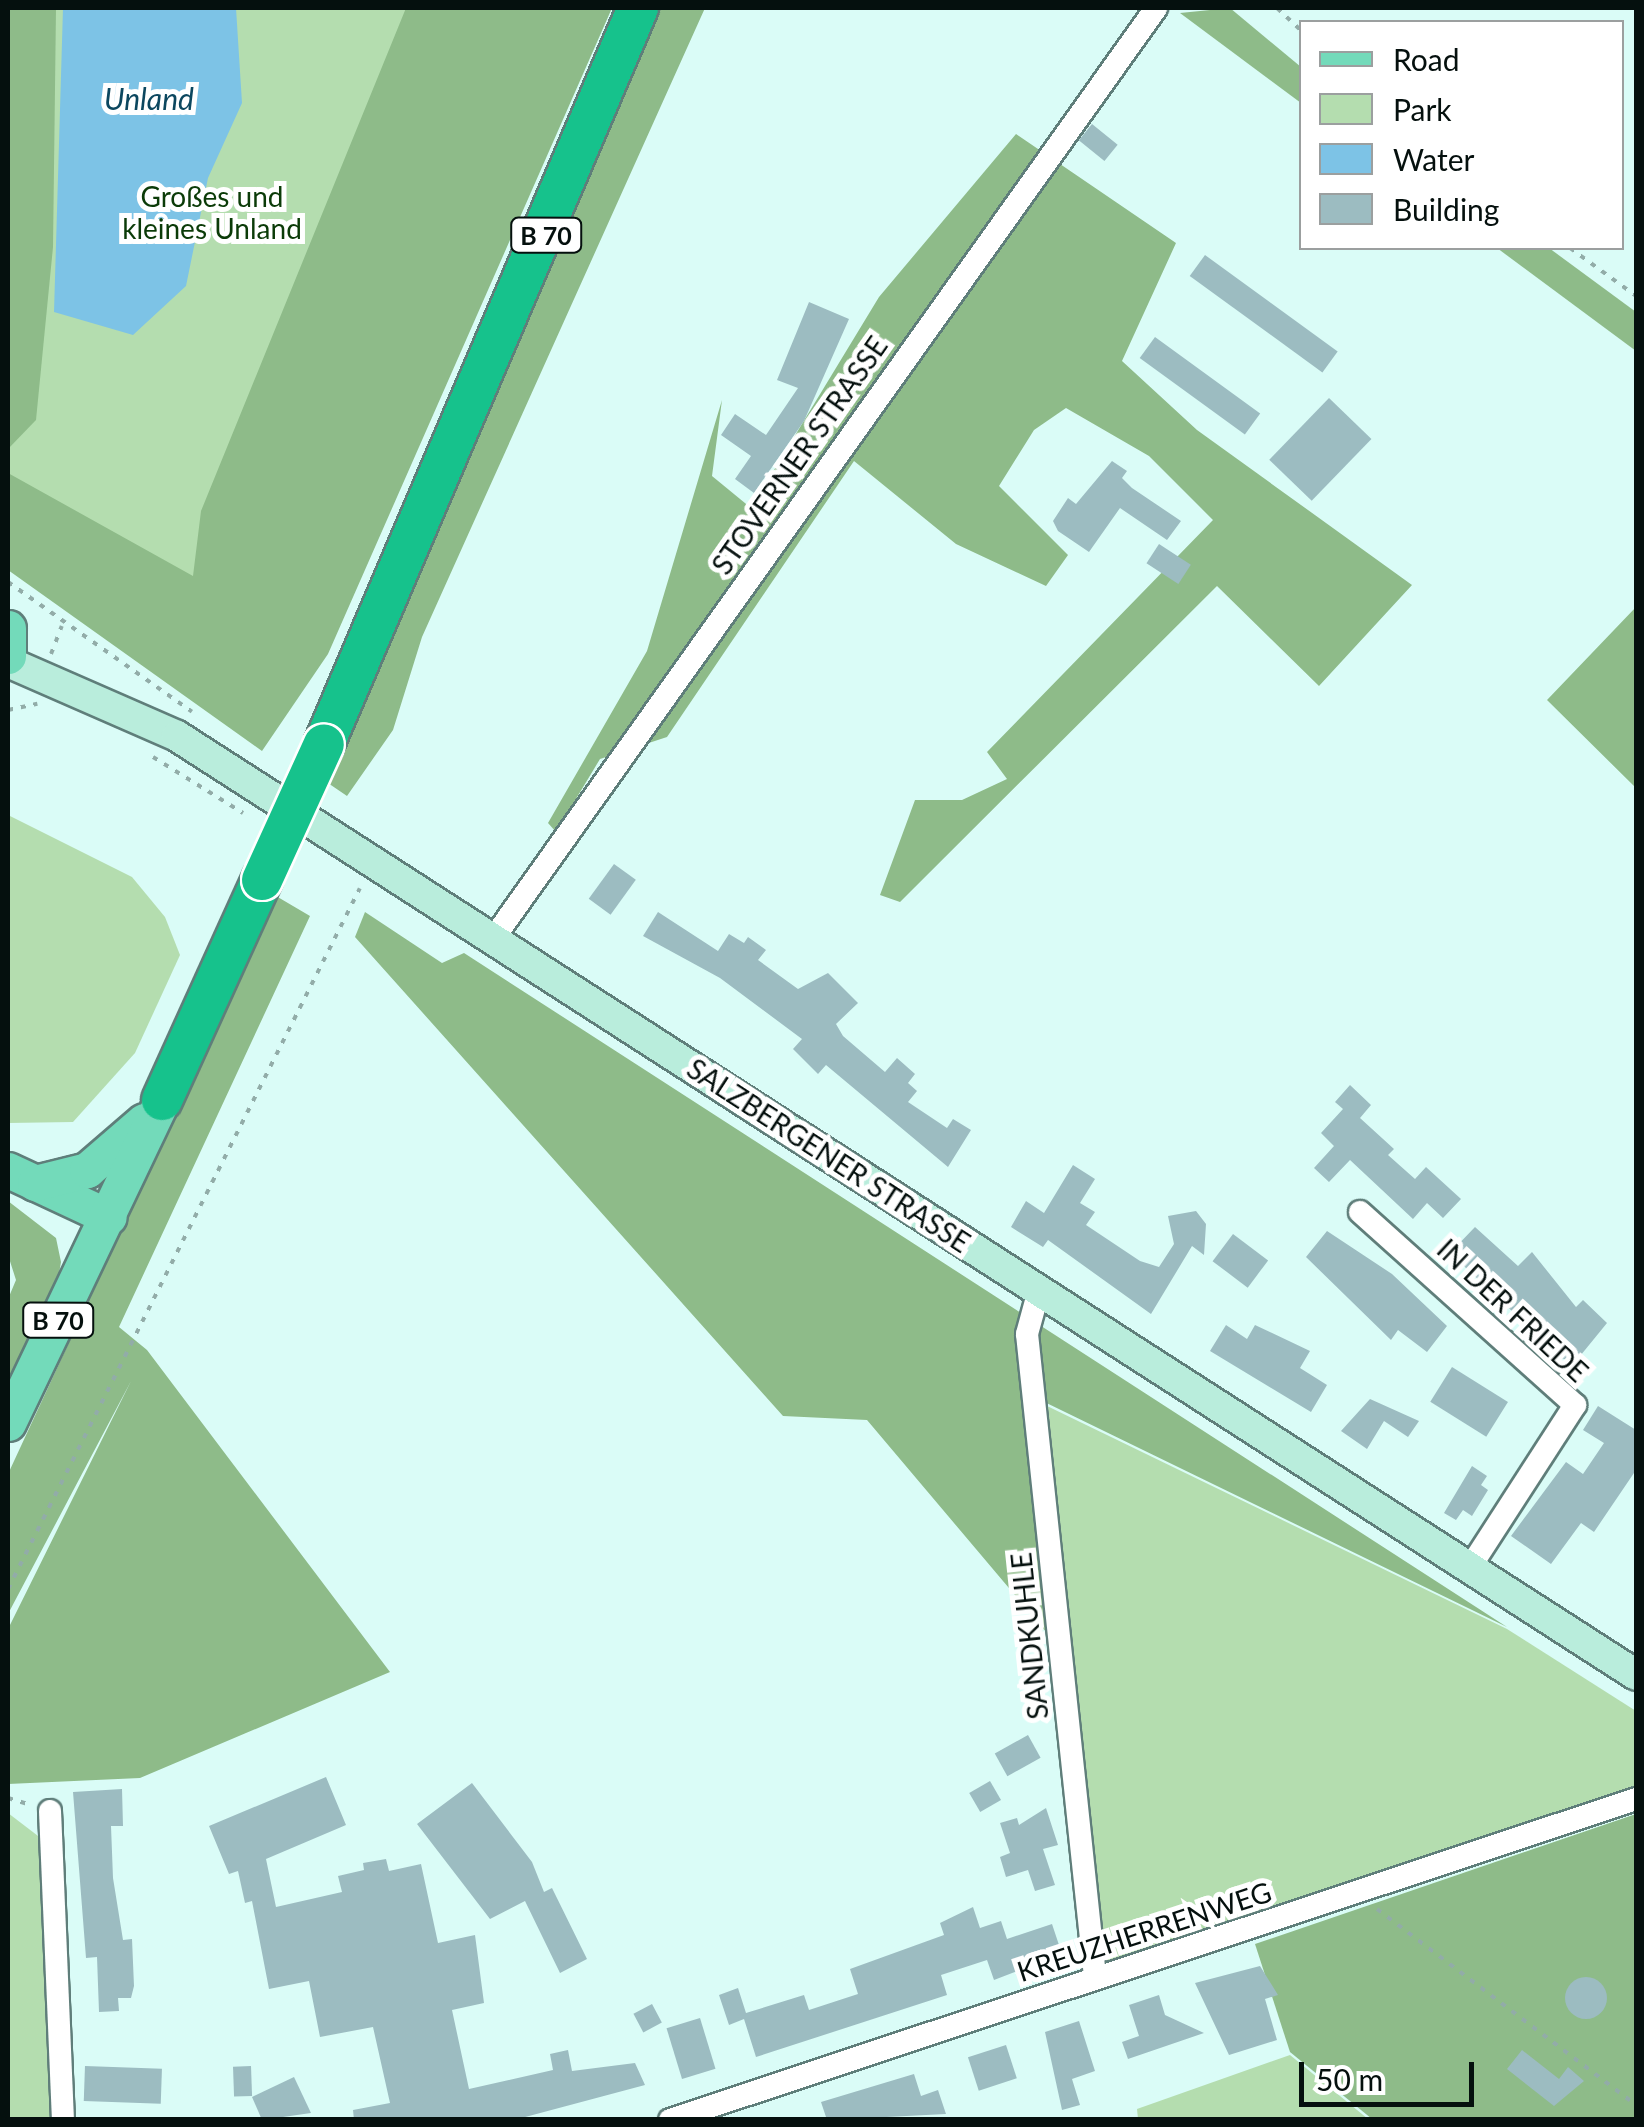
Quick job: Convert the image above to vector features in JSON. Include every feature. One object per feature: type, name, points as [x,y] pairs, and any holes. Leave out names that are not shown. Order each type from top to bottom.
[{"type":"highway","name":"B 70","points":[[162,1100],[324,744],[638,8]]},
{"type":"main road","points":[[8,628],[8,659]]},
{"type":"main road","name":"SALZBERGENER STRASSE","points":[[8,659],[177,736],[1636,1675]]},
{"type":"main road","name":"B 70","points":[[21,1176],[88,1170],[162,1100]]},
{"type":"main road","name":"B 70","points":[[8,1423],[162,1100]]},
{"type":"main road","points":[[21,1176],[108,1217]]},
{"type":"street","name":"STOVERNER STRASSE","points":[[493,938],[1156,8]]},
{"type":"street","name":"IN DER FRIEDE","points":[[1360,1212],[1575,1405],[1471,1566]]},
{"type":"street","name":"SANDKUHLE","points":[[1039,1290],[1027,1334],[1096,1977]]},
{"type":"street","name":"KREUZHERRENWEG","points":[[670,2120],[1636,1799]]},
{"type":"street","points":[[50,1811],[63,2120]]},
{"type":"path","points":[[1276,8],[1299,28]]},
{"type":"path","points":[[1573,250],[1636,296]]},
{"type":"path","points":[[8,1589],[361,887]]},
{"type":"path","points":[[1357,1894],[1636,2105]]},
{"type":"green space","name":"Großes und kleines Unland","points":[[8,8],[508,8],[212,705],[8,558]]},
{"type":"green space","points":[[8,8],[56,8],[53,247],[36,420],[8,449]]},
{"type":"green space","points":[[406,8],[612,8],[328,654],[262,751],[8,570],[8,473],[193,576],[201,511]]},
{"type":"green space","points":[[652,8],[705,8],[422,637],[393,730],[347,796],[325,781]]},
{"type":"green space","points":[[1230,8],[1299,65],[1299,102],[1180,13]]},
{"type":"green space","points":[[1016,134],[1176,243],[1122,361],[1197,430],[1412,585],[1319,686],[1217,586],[900,902],[880,895],[915,800],[962,800],[1007,779],[987,752],[1213,520],[1149,456],[1066,408],[1034,430],[999,486],[1068,555],[1046,586],[956,544],[854,461],[667,737],[600,759],[556,832],[548,823],[647,651],[722,400],[712,476],[751,508],[879,297]]},
{"type":"green space","points":[[1500,250],[1552,250],[1636,312],[1636,351]]},
{"type":"green space","points":[[1636,607],[1636,788],[1547,700]]},
{"type":"green space","points":[[8,815],[132,877],[165,917],[180,955],[135,1053],[73,1122],[8,1123]]},
{"type":"green space","points":[[276,896],[310,916],[119,1327],[147,1350],[390,1672],[140,1778],[8,1784],[8,1629],[131,1381],[8,1614],[8,1474]]},
{"type":"green space","points":[[365,912],[442,963],[464,953],[1507,1627],[1028,1394],[1052,1639],[867,1420],[783,1416],[355,937]]},
{"type":"green space","points":[[8,1201],[56,1238],[61,1262],[56,1292],[8,1395],[8,1299],[16,1280],[8,1255]]},
{"type":"green space","points":[[1045,1405],[1507,1629],[1636,1711],[1636,1791],[1107,1966]]},
{"type":"green space","points":[[8,1813],[42,1839],[56,2119],[8,2119]]},
{"type":"green space","points":[[1636,1814],[1636,2119],[1372,2119],[1290,2052],[1255,1944]]},
{"type":"green space","points":[[1290,2055],[1368,2119],[1138,2119],[1137,2109]]},
{"type":"water","name":"Unland","points":[[63,8],[236,8],[242,103],[208,178],[186,286],[133,335],[54,312]]},
{"type":"building","points":[[1092,124],[1118,145],[1104,161],[1079,140]]},
{"type":"building","points":[[1205,255],[1338,351],[1322,372],[1190,276]]},
{"type":"building","points":[[809,302],[849,319],[804,421],[754,493],[735,479],[751,456],[721,435],[735,414],[766,435],[798,388],[777,380]]},
{"type":"building","points":[[1155,337],[1260,413],[1245,434],[1140,358]]},
{"type":"building","points":[[1329,398],[1371,439],[1312,501],[1269,460]]},
{"type":"building","points":[[1112,461],[1127,471],[1122,478],[1132,488],[1181,521],[1167,540],[1120,508],[1089,552],[1058,531],[1053,521],[1068,498],[1076,504]]},
{"type":"building","points":[[1159,544],[1191,565],[1178,584],[1146,563]]},
{"type":"building","points":[[614,864],[636,880],[611,915],[589,899]]},
{"type":"building","points":[[658,912],[718,951],[729,934],[744,943],[748,937],[766,950],[758,960],[798,989],[828,973],[858,1003],[836,1024],[843,1036],[885,1072],[897,1058],[915,1074],[908,1083],[917,1091],[908,1102],[947,1128],[953,1119],[971,1130],[948,1167],[826,1065],[818,1074],[793,1049],[802,1039],[720,978],[643,936]]},
{"type":"building","points":[[1350,1085],[1371,1105],[1360,1118],[1394,1149],[1388,1155],[1415,1179],[1426,1167],[1461,1199],[1443,1218],[1427,1203],[1413,1219],[1350,1160],[1329,1182],[1314,1168],[1334,1146],[1321,1133],[1343,1109],[1335,1102]]},
{"type":"building","points":[[1073,1165],[1095,1179],[1080,1203],[1095,1212],[1086,1225],[1140,1261],[1159,1267],[1174,1244],[1168,1216],[1196,1211],[1206,1224],[1204,1255],[1192,1246],[1151,1314],[1048,1240],[1043,1247],[1011,1227],[1026,1201],[1044,1213]]},
{"type":"building","points":[[1475,1227],[1518,1266],[1532,1252],[1576,1307],[1583,1300],[1607,1323],[1576,1361],[1563,1359],[1450,1253]]},
{"type":"building","points":[[1327,1231],[1392,1274],[1447,1326],[1427,1352],[1398,1330],[1391,1340],[1306,1257]]},
{"type":"building","points":[[1233,1234],[1268,1260],[1248,1288],[1213,1261]]},
{"type":"building","points":[[1226,1325],[1247,1339],[1255,1325],[1310,1351],[1300,1368],[1327,1385],[1311,1412],[1210,1351]]},
{"type":"building","points":[[1452,1367],[1508,1402],[1486,1437],[1430,1402]]},
{"type":"building","points":[[1370,1399],[1419,1421],[1408,1437],[1384,1421],[1367,1449],[1341,1431]]},
{"type":"building","points":[[1598,1406],[1636,1430],[1636,1470],[1594,1532],[1581,1523],[1551,1564],[1511,1536],[1566,1462],[1583,1474],[1604,1443],[1583,1430]]},
{"type":"building","points":[[1472,1466],[1487,1476],[1481,1485],[1488,1490],[1472,1516],[1463,1510],[1456,1520],[1444,1513]]},
{"type":"building","points":[[1028,1735],[1041,1758],[1007,1776],[995,1753]]},
{"type":"building","points":[[326,1777],[346,1825],[266,1859],[276,1907],[342,1892],[338,1876],[364,1870],[363,1863],[386,1859],[389,1871],[421,1864],[438,1943],[475,1935],[484,2003],[452,2010],[469,2089],[553,2070],[550,2054],[568,2050],[572,2071],[635,2063],[645,2085],[514,2120],[354,2120],[353,2110],[390,2103],[373,2027],[320,2037],[309,1981],[269,1989],[252,1901],[245,1903],[238,1871],[229,1874],[209,1826]]},
{"type":"building","points":[[990,1781],[1001,1800],[980,1812],[969,1793]]},
{"type":"building","points":[[472,1783],[532,1862],[544,1892],[552,1888],[587,1959],[560,1973],[525,1901],[490,1919],[417,1824]]},
{"type":"building","points":[[122,1789],[123,1826],[111,1826],[113,1878],[123,1940],[132,1939],[134,1986],[131,1998],[118,1998],[119,2011],[99,2012],[97,1957],[86,1958],[73,1792]]},
{"type":"building","points":[[1046,1808],[1058,1845],[1043,1849],[1055,1885],[1035,1891],[1028,1870],[1006,1877],[1000,1857],[1010,1853],[1000,1823],[1017,1818],[1019,1825]]},
{"type":"building","points":[[973,1907],[980,1928],[1001,1921],[1007,1939],[1052,1924],[1062,1954],[994,1980],[987,1960],[941,1975],[947,1995],[756,2057],[744,2019],[729,2025],[719,1995],[738,1988],[746,2013],[804,1995],[809,2010],[858,1994],[850,1969],[944,1935],[940,1923]]},
{"type":"building","points":[[1260,1966],[1278,1995],[1265,1999],[1277,2040],[1229,2055],[1195,1983]]},
{"type":"building","points":[[1586,1977],[1601,1983],[1607,1998],[1601,2013],[1586,2019],[1571,2013],[1565,1998],[1571,1983]]},
{"type":"building","points":[[1159,1995],[1165,2015],[1204,2033],[1128,2059],[1122,2042],[1139,2036],[1129,2005]]},
{"type":"building","points":[[652,2004],[662,2023],[643,2032],[633,2014]]},
{"type":"building","points":[[700,2018],[715,2069],[682,2079],[667,2028]]},
{"type":"building","points":[[1079,2021],[1095,2071],[1072,2079],[1080,2105],[1062,2110],[1045,2032]]},
{"type":"building","points":[[1006,2045],[1017,2078],[979,2091],[968,2057]]},
{"type":"building","points":[[1522,2050],[1559,2079],[1568,2067],[1584,2081],[1554,2106],[1507,2069]]},
{"type":"building","points":[[85,2066],[162,2069],[161,2104],[84,2101]]},
{"type":"building","points":[[251,2066],[252,2096],[234,2097],[233,2067]]},
{"type":"building","points":[[914,2074],[921,2096],[938,2090],[946,2114],[827,2120],[821,2102]]},
{"type":"building","points":[[294,2077],[311,2113],[262,2120],[252,2097]]}]
